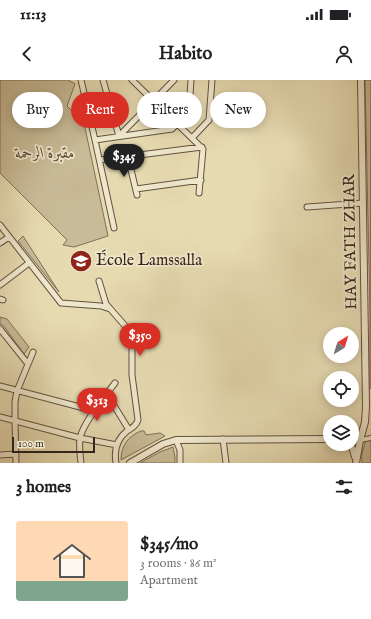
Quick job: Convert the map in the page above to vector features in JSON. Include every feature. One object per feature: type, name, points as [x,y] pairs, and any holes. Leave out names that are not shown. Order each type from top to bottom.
[{"type":"street","points":[[81,80],[96,140],[114,228]]},
{"type":"street","points":[[103,80],[119,136]]},
{"type":"street","points":[[132,80],[145,92]]},
{"type":"street","points":[[163,92],[174,80]]},
{"type":"street","points":[[190,92],[191,80]]},
{"type":"street","points":[[192,138],[209,120],[212,80]]},
{"type":"street","name":"HAY FATH ZHAR","points":[[356,463],[366,416],[360,80]]},
{"type":"street","points":[[119,136],[137,118]]},
{"type":"street","points":[[96,140],[173,128]]},
{"type":"street","points":[[181,128],[202,147],[203,151],[199,193]]},
{"type":"street","points":[[100,160],[202,147]]},
{"type":"street","points":[[128,157],[136,192],[200,180]]},
{"type":"street","points":[[307,207],[363,203]]},
{"type":"street","points":[[0,224],[60,303],[101,306],[110,309]]},
{"type":"street","points":[[0,243],[9,236]]},
{"type":"street","points":[[0,285],[29,263]]},
{"type":"street","points":[[99,281],[104,298],[110,309],[127,328],[132,344],[132,375],[138,420],[136,426],[122,436],[117,445],[115,455],[116,463]]},
{"type":"street","points":[[0,329],[28,364]]},
{"type":"street","points":[[16,463],[15,402],[17,391],[33,352]]},
{"type":"street","points":[[81,463],[80,438],[95,412],[115,383]]},
{"type":"street","points":[[0,386],[95,412]]},
{"type":"street","points":[[107,394],[129,430]]},
{"type":"street","points":[[0,417],[80,438],[117,445]]},
{"type":"street","points":[[359,433],[364,427]]},
{"type":"street","points":[[360,442],[371,438]]},
{"type":"street","points":[[223,439],[226,463]]},
{"type":"street","points":[[130,463],[163,444],[176,440],[323,439]]},
{"type":"street","points":[[176,440],[180,450],[180,463]]},
{"type":"street","points":[[352,451],[356,463]]},
{"type":"street","points":[[0,455],[16,454]]},
{"type":"green space","name":"مقبرة الرحمة","points":[[0,80],[68,80],[75,84],[67,106],[71,110],[71,128],[85,128],[108,236],[74,247],[63,245],[67,240],[0,173]]},
{"type":"green space","points":[[365,80],[371,80],[370,389],[370,313]]},
{"type":"green space","points":[[23,236],[59,292],[18,241]]},
{"type":"green space","points":[[0,317],[7,319],[29,347],[24,354],[3,325],[0,324]]},
{"type":"green space","points":[[144,431],[146,435],[160,433],[165,436],[121,460],[122,450],[126,442],[136,433]]},
{"type":"green space","points":[[371,440],[371,463],[362,463],[362,453],[365,441]]},
{"type":"green space","points":[[173,447],[175,463],[140,463],[160,452]]},
{"type":"place","name":"École Lamssalla","points":[[81,261]]}]
